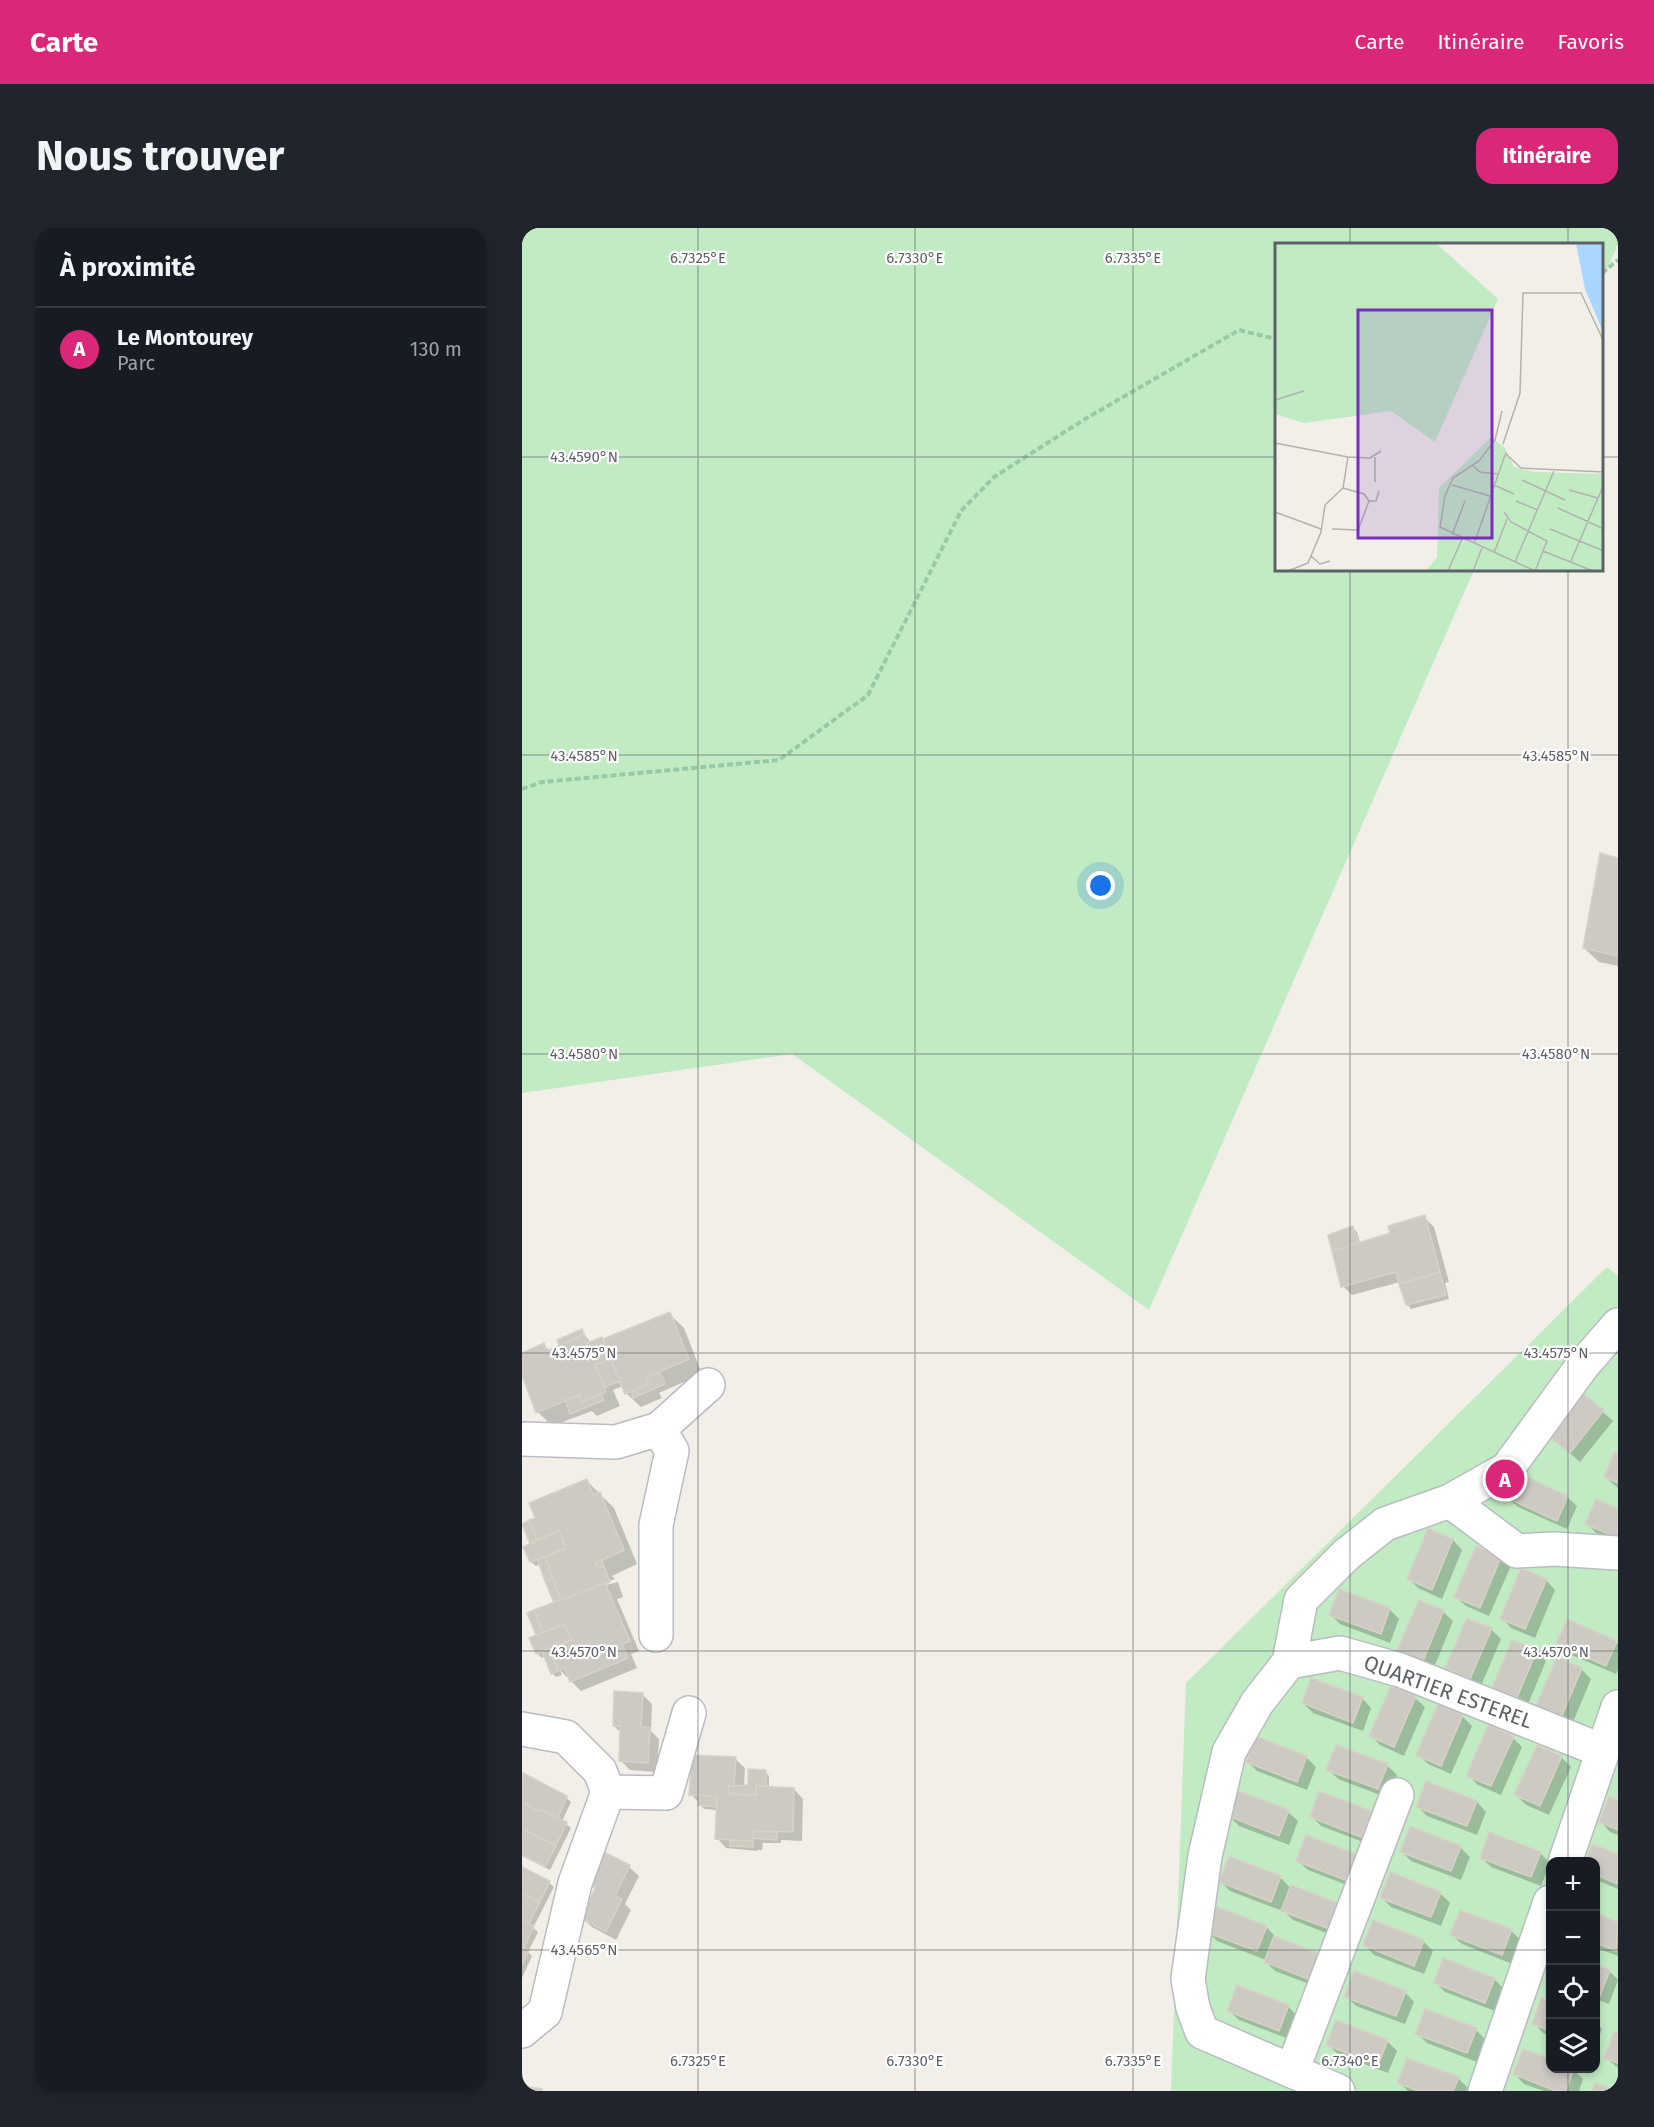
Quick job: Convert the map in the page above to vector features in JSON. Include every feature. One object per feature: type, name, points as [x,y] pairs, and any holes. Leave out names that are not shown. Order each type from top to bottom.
[{"type":"street","points":[[1338,2091],[1202,2032],[1193,2008],[1188,1979],[1205,1856],[1229,1752],[1257,1703],[1289,1662],[1301,1600],[1347,1554],[1385,1524],[1450,1501],[1507,1469],[1583,1365],[1618,1324]]},
{"type":"street","points":[[522,1439],[616,1442],[658,1429],[708,1385]]},
{"type":"street","points":[[656,1635],[656,1525],[672,1451],[658,1429]]},
{"type":"street","points":[[1450,1501],[1516,1551],[1554,1549],[1618,1552]]},
{"type":"street","name":"QUARTIER ESTEREL","points":[[1289,1662],[1340,1653],[1360,1658],[1400,1670],[1603,1751]]},
{"type":"street","points":[[1567,1857],[1618,1707]]},
{"type":"street","points":[[608,1792],[666,1793],[688,1713]]},
{"type":"street","points":[[522,1729],[566,1737],[600,1771],[608,1792],[574,1883],[545,2012],[522,2031]]},
{"type":"street","points":[[1293,2071],[1397,1795]]},
{"type":"street","points":[[1485,2091],[1548,1911]]},
{"type":"path","points":[[1603,272],[1618,260]]},
{"type":"path","points":[[522,789],[542,782],[779,760],[868,694],[961,511],[994,477],[1085,419],[1239,330],[1275,339]]},
{"type":"green space","points":[[522,228],[1618,228],[1618,244],[1603,279],[1603,243],[1275,243],[1275,572],[1473,572],[1149,1310],[792,1054],[522,1093]]},
{"type":"green space","points":[[1607,1267],[1618,1276],[1618,2091],[1171,2091],[1186,1683]]},
{"type":"building","points":[[1600,853],[1618,858],[1618,956],[1583,948]]},
{"type":"building","points":[[1425,1215],[1440,1272],[1399,1284],[1396,1272],[1341,1287],[1332,1251],[1390,1233],[1388,1226]]},
{"type":"building","points":[[1353,1226],[1358,1243],[1332,1251],[1328,1235]]},
{"type":"building","points":[[1440,1272],[1446,1295],[1406,1305],[1399,1284]]},
{"type":"building","points":[[670,1312],[689,1359],[646,1378],[648,1384],[625,1394],[610,1359],[595,1365],[606,1392],[582,1402],[579,1395],[536,1413],[522,1375],[522,1353],[544,1343],[547,1351],[584,1334],[590,1350],[605,1344],[603,1339]]},
{"type":"building","points":[[582,1329],[584,1334],[559,1346],[557,1340]]},
{"type":"building","points":[[602,1337],[605,1344],[590,1350],[587,1343]]},
{"type":"building","points":[[610,1359],[620,1381],[605,1387],[595,1365]]},
{"type":"building","points":[[660,1372],[665,1384],[633,1398],[631,1392],[648,1384],[646,1378]]},
{"type":"building","points":[[1582,1393],[1604,1410],[1570,1453],[1548,1436]]},
{"type":"building","points":[[601,1394],[604,1400],[570,1414],[565,1400],[579,1395],[582,1402]]},
{"type":"building","points":[[1614,1452],[1618,1453],[1618,1483],[1604,1477]]},
{"type":"building","points":[[1518,1473],[1568,1496],[1557,1521],[1507,1498]]},
{"type":"building","points":[[587,1479],[593,1494],[600,1492],[624,1550],[596,1563],[598,1568],[604,1566],[610,1582],[561,1600],[545,1557],[566,1548],[559,1531],[537,1540],[529,1520],[535,1518],[529,1503]]},
{"type":"building","points":[[1596,1499],[1618,1509],[1618,1538],[1585,1524]]},
{"type":"building","points":[[529,1520],[537,1540],[530,1544],[522,1524]]},
{"type":"building","points":[[1428,1528],[1453,1539],[1432,1590],[1407,1579]]},
{"type":"building","points":[[559,1531],[566,1548],[530,1562],[523,1547]]},
{"type":"building","points":[[1476,1546],[1501,1557],[1480,1608],[1454,1597]]},
{"type":"building","points":[[545,1557],[553,1579],[545,1581],[537,1559]]},
{"type":"building","points":[[602,1561],[604,1566],[598,1568],[596,1563]]},
{"type":"building","points":[[1521,1568],[1547,1579],[1525,1629],[1500,1619]]},
{"type":"building","points":[[553,1579],[561,1600],[554,1603],[545,1581]]},
{"type":"building","points":[[605,1583],[630,1641],[622,1644],[628,1658],[570,1682],[565,1668],[558,1671],[550,1648],[571,1640],[565,1624],[543,1632],[534,1610]]},
{"type":"building","points":[[1339,1589],[1390,1608],[1381,1634],[1329,1615]]},
{"type":"building","points":[[1419,1600],[1444,1610],[1423,1661],[1397,1650]]},
{"type":"building","points":[[534,1610],[543,1632],[536,1635],[527,1613]]},
{"type":"building","points":[[1467,1618],[1492,1628],[1470,1679],[1445,1668]]},
{"type":"building","points":[[1567,1619],[1617,1641],[1606,1666],[1556,1644]]},
{"type":"building","points":[[565,1624],[571,1640],[536,1654],[529,1638]]},
{"type":"building","points":[[1512,1640],[1537,1650],[1516,1700],[1491,1690]]},
{"type":"building","points":[[550,1648],[558,1671],[551,1674],[542,1651]]},
{"type":"building","points":[[1557,1657],[1582,1668],[1561,1718],[1535,1708]]},
{"type":"building","points":[[1311,1678],[1363,1697],[1353,1723],[1302,1703]]},
{"type":"building","points":[[1391,1686],[1416,1696],[1394,1747],[1369,1736]]},
{"type":"building","points":[[614,1691],[643,1693],[641,1727],[650,1728],[648,1763],[619,1761],[620,1726],[613,1726]]},
{"type":"building","points":[[1438,1704],[1463,1715],[1441,1766],[1416,1755]]},
{"type":"building","points":[[1488,1725],[1514,1736],[1491,1786],[1466,1776]]},
{"type":"building","points":[[1255,1736],[1307,1756],[1297,1782],[1246,1762]]},
{"type":"building","points":[[1336,1745],[1388,1764],[1378,1789],[1326,1770]]},
{"type":"building","points":[[1537,1745],[1562,1756],[1540,1806],[1514,1795]]},
{"type":"building","points":[[692,1755],[736,1757],[734,1787],[729,1786],[728,1793],[732,1795],[756,1795],[756,1786],[794,1788],[793,1832],[754,1831],[753,1841],[715,1839],[717,1797],[689,1795]]},
{"type":"building","points":[[748,1769],[766,1770],[766,1786],[756,1786],[756,1795],[728,1793],[729,1786],[748,1785]]},
{"type":"building","points":[[523,1773],[567,1796],[558,1818],[522,1802]]},
{"type":"building","points":[[1426,1781],[1477,1801],[1467,1826],[1416,1807]]},
{"type":"building","points":[[1238,1791],[1289,1810],[1279,1836],[1228,1816]]},
{"type":"building","points":[[1319,1791],[1371,1811],[1361,1837],[1310,1817]]},
{"type":"building","points":[[699,1795],[717,1797],[716,1807],[698,1805]]},
{"type":"building","points":[[1609,1797],[1618,1800],[1618,1830],[1599,1822]]},
{"type":"building","points":[[522,1802],[567,1822],[556,1846],[522,1829]]},
{"type":"building","points":[[1410,1826],[1461,1846],[1451,1871],[1400,1852]]},
{"type":"building","points":[[522,1829],[556,1846],[545,1867],[522,1855]]},
{"type":"building","points":[[754,1831],[778,1832],[776,1840],[753,1838]]},
{"type":"building","points":[[1489,1832],[1541,1852],[1531,1877],[1480,1858]]},
{"type":"building","points":[[1306,1835],[1358,1855],[1348,1881],[1296,1861]]},
{"type":"building","points":[[730,1840],[753,1841],[753,1847],[730,1846]]},
{"type":"building","points":[[1592,1844],[1618,1854],[1618,1884],[1600,1877],[1600,1857],[1588,1857]]},
{"type":"building","points":[[604,1852],[630,1865],[615,1896],[622,1899],[606,1932],[581,1918],[595,1888],[588,1884]]},
{"type":"building","points":[[1229,1856],[1281,1876],[1271,1902],[1219,1882]]},
{"type":"building","points":[[522,1867],[550,1881],[540,1902],[522,1894]]},
{"type":"building","points":[[1390,1872],[1441,1892],[1431,1917],[1380,1898]]},
{"type":"building","points":[[1291,1885],[1343,1905],[1333,1930],[1281,1911]]},
{"type":"building","points":[[522,1894],[540,1902],[529,1923],[522,1920]]},
{"type":"building","points":[[1215,1906],[1267,1926],[1257,1951],[1205,1932]]},
{"type":"building","points":[[1460,1910],[1512,1929],[1502,1955],[1450,1935]]},
{"type":"building","points":[[1600,1915],[1618,1922],[1616,1951],[1600,1945]]},
{"type":"building","points":[[522,1920],[534,1926],[524,1948],[522,1947]]},
{"type":"building","points":[[1373,1920],[1424,1940],[1414,1966],[1363,1945]]},
{"type":"building","points":[[1274,1936],[1325,1956],[1316,1982],[1264,1962]]},
{"type":"building","points":[[522,1947],[529,1950],[522,1965]]},
{"type":"building","points":[[1443,1958],[1495,1978],[1485,2003],[1434,1983]]},
{"type":"building","points":[[1600,1966],[1610,1970],[1600,1996]]},
{"type":"building","points":[[1354,1971],[1406,1991],[1396,2016],[1344,1997]]},
{"type":"building","points":[[1237,1985],[1289,2005],[1279,2031],[1227,2011]]},
{"type":"building","points":[[1541,1998],[1546,2000],[1546,2029],[1532,2024]]},
{"type":"building","points":[[1425,2009],[1477,2028],[1467,2053],[1415,2034]]},
{"type":"building","points":[[1336,2020],[1388,2040],[1378,2065],[1326,2045]]},
{"type":"building","points":[[1614,2032],[1618,2034],[1618,2063],[1604,2058]]},
{"type":"building","points":[[1523,2049],[1546,2058],[1546,2073],[1572,2073],[1566,2091],[1556,2091],[1513,2074]]},
{"type":"building","points":[[1407,2058],[1459,2077],[1453,2091],[1419,2091],[1397,2083]]},
{"type":"building","points":[[1595,2083],[1616,2091],[1592,2091]]},
{"type":"building","points":[[522,2086],[542,2089],[542,2091],[522,2091]]},
{"type":"place","name":"Le Montourey","points":[[1505,1479]]}]
